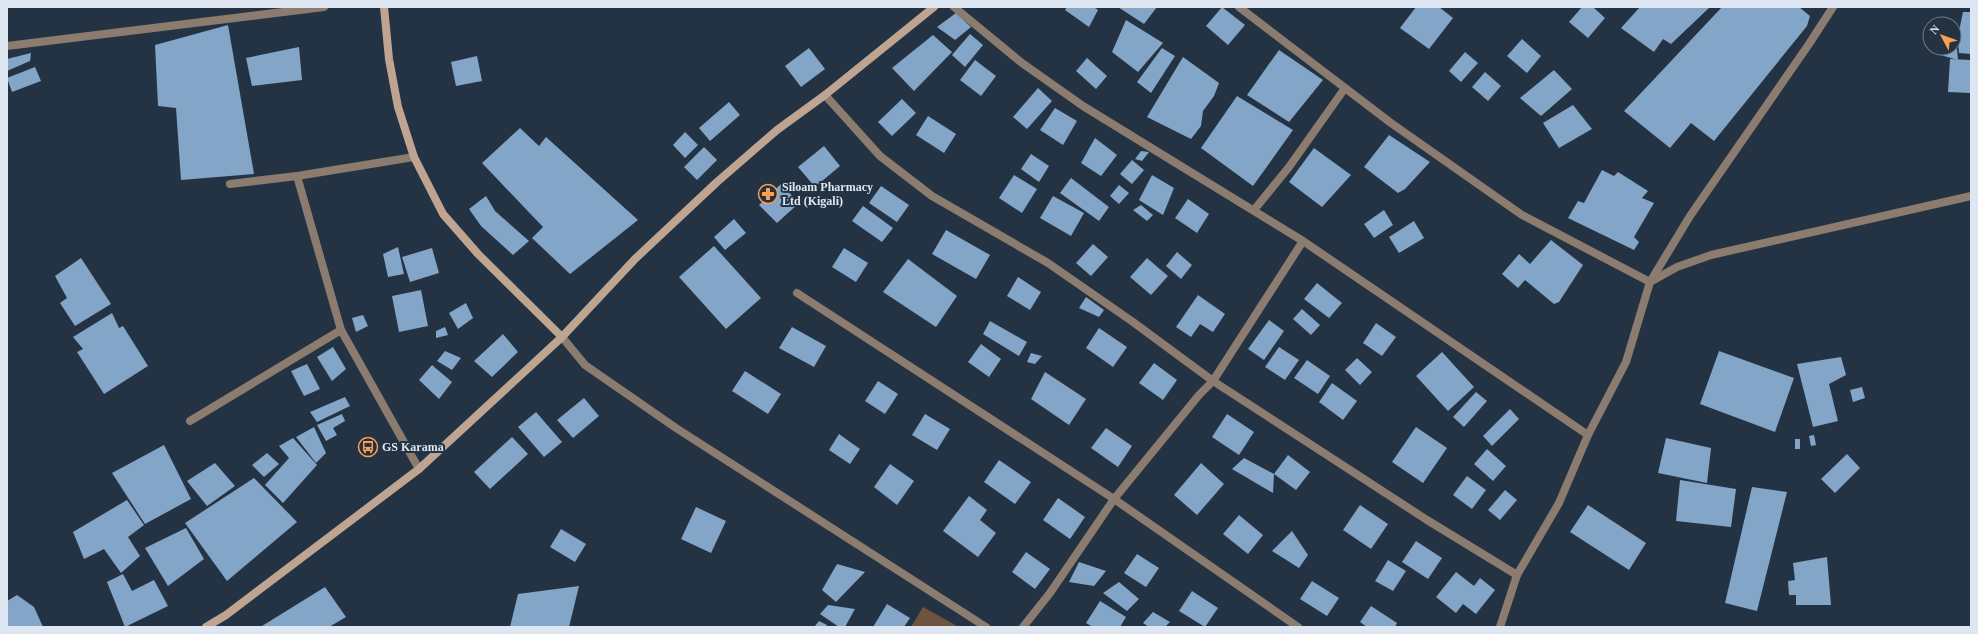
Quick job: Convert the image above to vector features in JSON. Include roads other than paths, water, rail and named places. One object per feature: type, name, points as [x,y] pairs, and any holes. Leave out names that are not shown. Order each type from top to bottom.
[{"type":"main road","points":[[384,7],[390,59],[398,107],[414,157],[443,214],[483,259],[562,336]]},
{"type":"main road","points":[[206,627],[226,615],[419,469],[562,336],[635,259],[717,182],[777,130],[825,95],[934,7]]},
{"type":"street","points":[[7,46],[324,7]]},
{"type":"street","points":[[954,7],[1022,63],[1083,106],[1303,241],[1588,435]]},
{"type":"street","points":[[1239,7],[1391,123],[1522,215],[1650,282]]},
{"type":"street","points":[[1500,627],[1517,575],[1559,503],[1588,435],[1626,362],[1650,282],[1690,216],[1809,44],[1832,7]]},
{"type":"street","points":[[1254,210],[1289,167],[1345,88]]},
{"type":"street","points":[[825,95],[880,156],[932,196],[1048,263],[1134,322],[1213,382],[1428,520],[1517,575]]},
{"type":"street","points":[[230,184],[297,176],[414,157]]},
{"type":"street","points":[[297,176],[341,330],[419,469]]},
{"type":"street","points":[[1650,282],[1677,267],[1711,255],[1971,196]]},
{"type":"street","points":[[1022,627],[1050,593],[1114,499],[1200,395],[1213,382],[1303,241]]},
{"type":"street","points":[[797,293],[1114,499],[1298,627]]},
{"type":"street","points":[[190,420],[341,330]]},
{"type":"street","points":[[562,336],[584,365],[670,424],[986,627]]},
{"type":"place","name":"Siloam Pharmacy Ltd (Kigali)","points":[[768,194]]},
{"type":"place","name":"GS Karama","points":[[368,447]]}]
